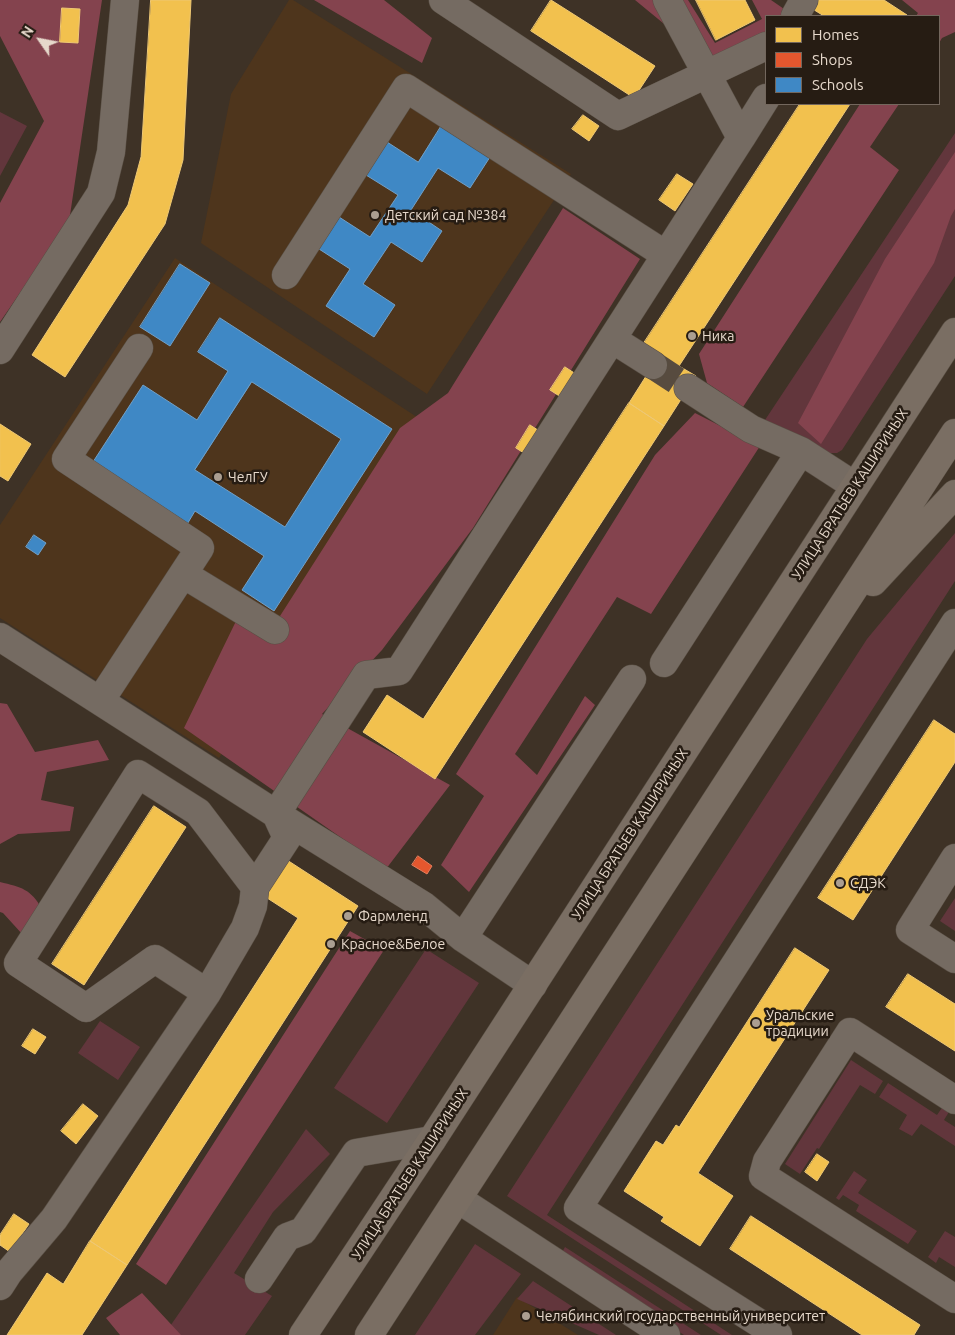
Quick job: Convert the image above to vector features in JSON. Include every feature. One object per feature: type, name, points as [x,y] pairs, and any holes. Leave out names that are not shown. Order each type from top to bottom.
[{"type":"main road","name":"УЛИЦА БРАТЬЕВ КАШИРИНЫХ","points":[[303,1335],[432,1140],[955,332]]},
{"type":"main road","points":[[369,1335],[955,433]]},
{"type":"main road","points":[[823,636],[955,494]]},
{"type":"street","points":[[0,350],[101,192],[111,152],[125,0]]},
{"type":"street","points":[[443,0],[618,116],[765,46]]},
{"type":"street","points":[[667,0],[741,138]]},
{"type":"street","points":[[796,15],[804,0]]},
{"type":"street","points":[[286,275],[406,88],[666,255]]},
{"type":"street","points":[[276,814],[366,675],[399,671],[765,100]]},
{"type":"street","points":[[612,339],[653,365]]},
{"type":"street","points":[[100,702],[200,548],[66,459],[139,348]]},
{"type":"street","points":[[688,388],[751,429],[801,451],[855,486]]},
{"type":"street","points":[[664,663],[801,451]]},
{"type":"street","points":[[183,574],[275,630]]},
{"type":"street","points":[[778,1335],[578,1208],[955,623]]},
{"type":"street","points":[[0,637],[276,814],[424,906],[463,938],[532,985]]},
{"type":"street","points":[[463,938],[632,679]]},
{"type":"street","points":[[207,993],[154,959],[86,1008],[18,963],[138,774],[198,812],[255,887]]},
{"type":"street","points":[[0,1286],[9,1272],[54,1219],[207,993],[245,928],[253,906],[255,887],[288,838],[276,814]]},
{"type":"street","points":[[955,858],[910,930],[955,959]]},
{"type":"street","points":[[955,1100],[850,1032],[767,1161],[763,1176],[955,1299]]},
{"type":"street","points":[[259,1279],[287,1237],[303,1231],[356,1152],[432,1140]]},
{"type":"street","points":[[458,1199],[666,1335]]},
{"type":"shaded area","points":[[0,0],[102,0],[69,222],[0,322],[0,203],[44,121],[0,36]]},
{"type":"shaded area","name":"Детский сад №384","points":[[289,0],[293,0],[571,174],[427,394],[201,243],[231,94]]},
{"type":"shaded area","points":[[314,0],[384,0],[432,38],[422,63]]},
{"type":"shaded area","points":[[635,0],[688,0],[715,43],[762,19],[752,0],[771,0],[787,11],[785,15],[765,15],[765,41],[714,65]]},
{"type":"shaded area","points":[[902,0],[955,0],[955,32],[942,38],[940,41],[940,15],[917,15],[918,13]]},
{"type":"shaded area","points":[[859,105],[898,105],[870,147],[899,170],[743,407],[707,383],[699,354]]},
{"type":"shaded area","points":[[0,112],[27,126],[0,176]]},
{"type":"shaded area","points":[[955,133],[955,276],[842,450],[837,453],[825,453],[765,420]]},
{"type":"shaded area","points":[[955,152],[955,209],[934,263],[821,444],[798,423],[885,259]]},
{"type":"shaded area","points":[[563,208],[640,259],[473,528],[382,650],[322,714],[450,785],[386,869],[184,728],[238,617],[280,616],[400,428],[448,393]]},
{"type":"shaded area","name":"ЧелГУ","points":[[175,258],[435,429],[219,758],[0,618],[0,525]]},
{"type":"shaded area","points":[[695,413],[760,446],[651,614],[617,597],[515,754],[537,775],[585,696],[595,705],[469,892],[441,865],[484,796],[456,774],[655,455]]},
{"type":"shaded area","points":[[955,533],[955,581],[547,1215],[732,1335],[721,1335],[507,1196],[867,639]]},
{"type":"shaded area","points":[[0,703],[7,704],[35,752],[98,740],[109,760],[47,772],[41,800],[74,807],[70,831],[18,834],[0,844]]},
{"type":"shaded area","points":[[0,882],[25,890],[34,897],[42,909],[23,935],[0,912]]},
{"type":"shaded area","points":[[955,898],[955,931],[940,921]]},
{"type":"shaded area","points":[[350,931],[384,950],[166,1285],[136,1264]]},
{"type":"shaded area","points":[[426,949],[479,983],[387,1123],[334,1088]]},
{"type":"shaded area","points":[[100,1021],[140,1047],[118,1080],[78,1053]]},
{"type":"shaded area","points":[[851,1060],[883,1081],[875,1094],[860,1085],[819,1149],[817,1148],[800,1174],[785,1164]]},
{"type":"shaded area","points":[[888,1083],[937,1115],[946,1102],[952,1107],[944,1120],[955,1127],[955,1146],[921,1124],[912,1136],[899,1129],[907,1115],[879,1097]]},
{"type":"shaded area","points":[[306,1129],[330,1154],[273,1212],[234,1273],[272,1296],[245,1335],[164,1335]]},
{"type":"shaded area","points":[[854,1171],[867,1180],[858,1193],[917,1231],[908,1244],[856,1211],[859,1205],[843,1195],[839,1200],[836,1198]]},
{"type":"shaded area","points":[[945,1231],[955,1237],[955,1267],[939,1257],[936,1263],[928,1257]]},
{"type":"shaded area","points":[[475,1244],[521,1274],[475,1335],[415,1335]]},
{"type":"shaded area","points":[[565,1247],[701,1335],[684,1335],[561,1254]]},
{"type":"shaded area","points":[[533,1281],[616,1335],[599,1335],[517,1299]]},
{"type":"shaded area","points":[[142,1293],[181,1335],[120,1335],[106,1318]]},
{"type":"shaded area","name":"Челябинский государственный университет","points":[[517,1297],[578,1335],[493,1335]]},
{"type":"building: Homes","points":[[151,0],[191,0],[183,160],[165,224],[65,377],[32,355],[128,205],[141,157]]},
{"type":"building: Homes","points":[[551,0],[655,66],[634,98],[531,31]]},
{"type":"building: Homes","points":[[696,0],[745,0],[755,20],[716,40]]},
{"type":"building: Homes","points":[[816,0],[884,0],[907,15],[822,15],[811,8]]},
{"type":"building: Homes","points":[[62,8],[80,9],[78,43],[60,42]]},
{"type":"building: Homes","points":[[799,105],[849,105],[679,366],[696,376],[664,426],[629,403],[660,354],[644,343]]},
{"type":"building: Homes","points":[[583,115],[599,126],[589,141],[572,129]]},
{"type":"building: Homes","points":[[677,174],[693,184],[675,211],[659,200]]},
{"type":"building: Homes","points":[[565,367],[579,376],[564,399],[550,390]]},
{"type":"building: Homes","points":[[629,403],[664,426],[435,779],[363,732],[387,695],[423,719]]},
{"type":"building: Homes","points":[[0,424],[31,444],[8,481],[0,476]]},
{"type":"building: Homes","points":[[530,425],[544,434],[530,457],[516,448]]},
{"type":"building: Homes","points":[[934,720],[955,734],[955,762],[853,920],[818,898]]},
{"type":"building: Homes","points":[[154,806],[186,827],[84,985],[52,964]]},
{"type":"building: Homes","points":[[287,860],[358,906],[127,1265],[90,1241],[298,918],[264,896]]},
{"type":"building: Homes","points":[[795,948],[829,970],[698,1173],[733,1196],[700,1246],[661,1221],[664,1217],[624,1191],[656,1141],[663,1145],[676,1125],[679,1127]]},
{"type":"building: Homes","points":[[908,974],[955,1004],[955,1051],[886,1007]]},
{"type":"building: Homes","points":[[33,1029],[46,1037],[35,1054],[22,1046]]},
{"type":"building: Homes","points":[[83,1104],[98,1116],[76,1144],[61,1131]]},
{"type":"building: Homes","points":[[817,1154],[829,1162],[817,1181],[805,1172]]},
{"type":"building: Homes","points":[[14,1214],[29,1224],[10,1252],[0,1245],[0,1235]]},
{"type":"building: Homes","points":[[751,1216],[920,1325],[914,1335],[862,1335],[730,1249]]},
{"type":"building: Homes","points":[[90,1241],[127,1265],[82,1335],[7,1335],[47,1273],[63,1284]]},
{"type":"building: Shops","points":[[418,856],[432,866],[427,874],[412,865]]},
{"type":"building: Schools","points":[[442,125],[490,157],[470,188],[438,168],[411,210],[442,231],[422,262],[391,242],[363,284],[395,305],[374,337],[326,306],[350,269],[319,249],[339,217],[370,237],[398,195],[366,175],[387,142],[418,162]]},
{"type":"building: Schools","points":[[180,264],[210,283],[170,346],[140,327]]},
{"type":"building: Schools","points":[[220,318],[392,429],[274,611],[242,590],[264,556],[195,511],[186,526],[91,465],[143,385],[197,420],[228,371],[198,352]],"holes":[[[252,382],[341,439],[285,527],[195,470]]]},
{"type":"building: Schools","points":[[34,535],[46,543],[38,555],[26,547]]},
{"type":"tunnel","points":[[653,365],[688,388]]},
{"type":"place","name":"Детский сад №384","points":[[375,215]]},
{"type":"place","name":"Ника","points":[[692,336]]},
{"type":"place","name":"ЧелГУ","points":[[218,477]]},
{"type":"place","name":"СДЭК","points":[[840,883]]},
{"type":"place","name":"Фармленд","points":[[348,916]]},
{"type":"place","name":"Красное&Белое","points":[[331,944]]},
{"type":"place","name":"Уральские традиции","points":[[756,1023]]},
{"type":"place","name":"Челябинский государственный университет","points":[[526,1316]]}]
